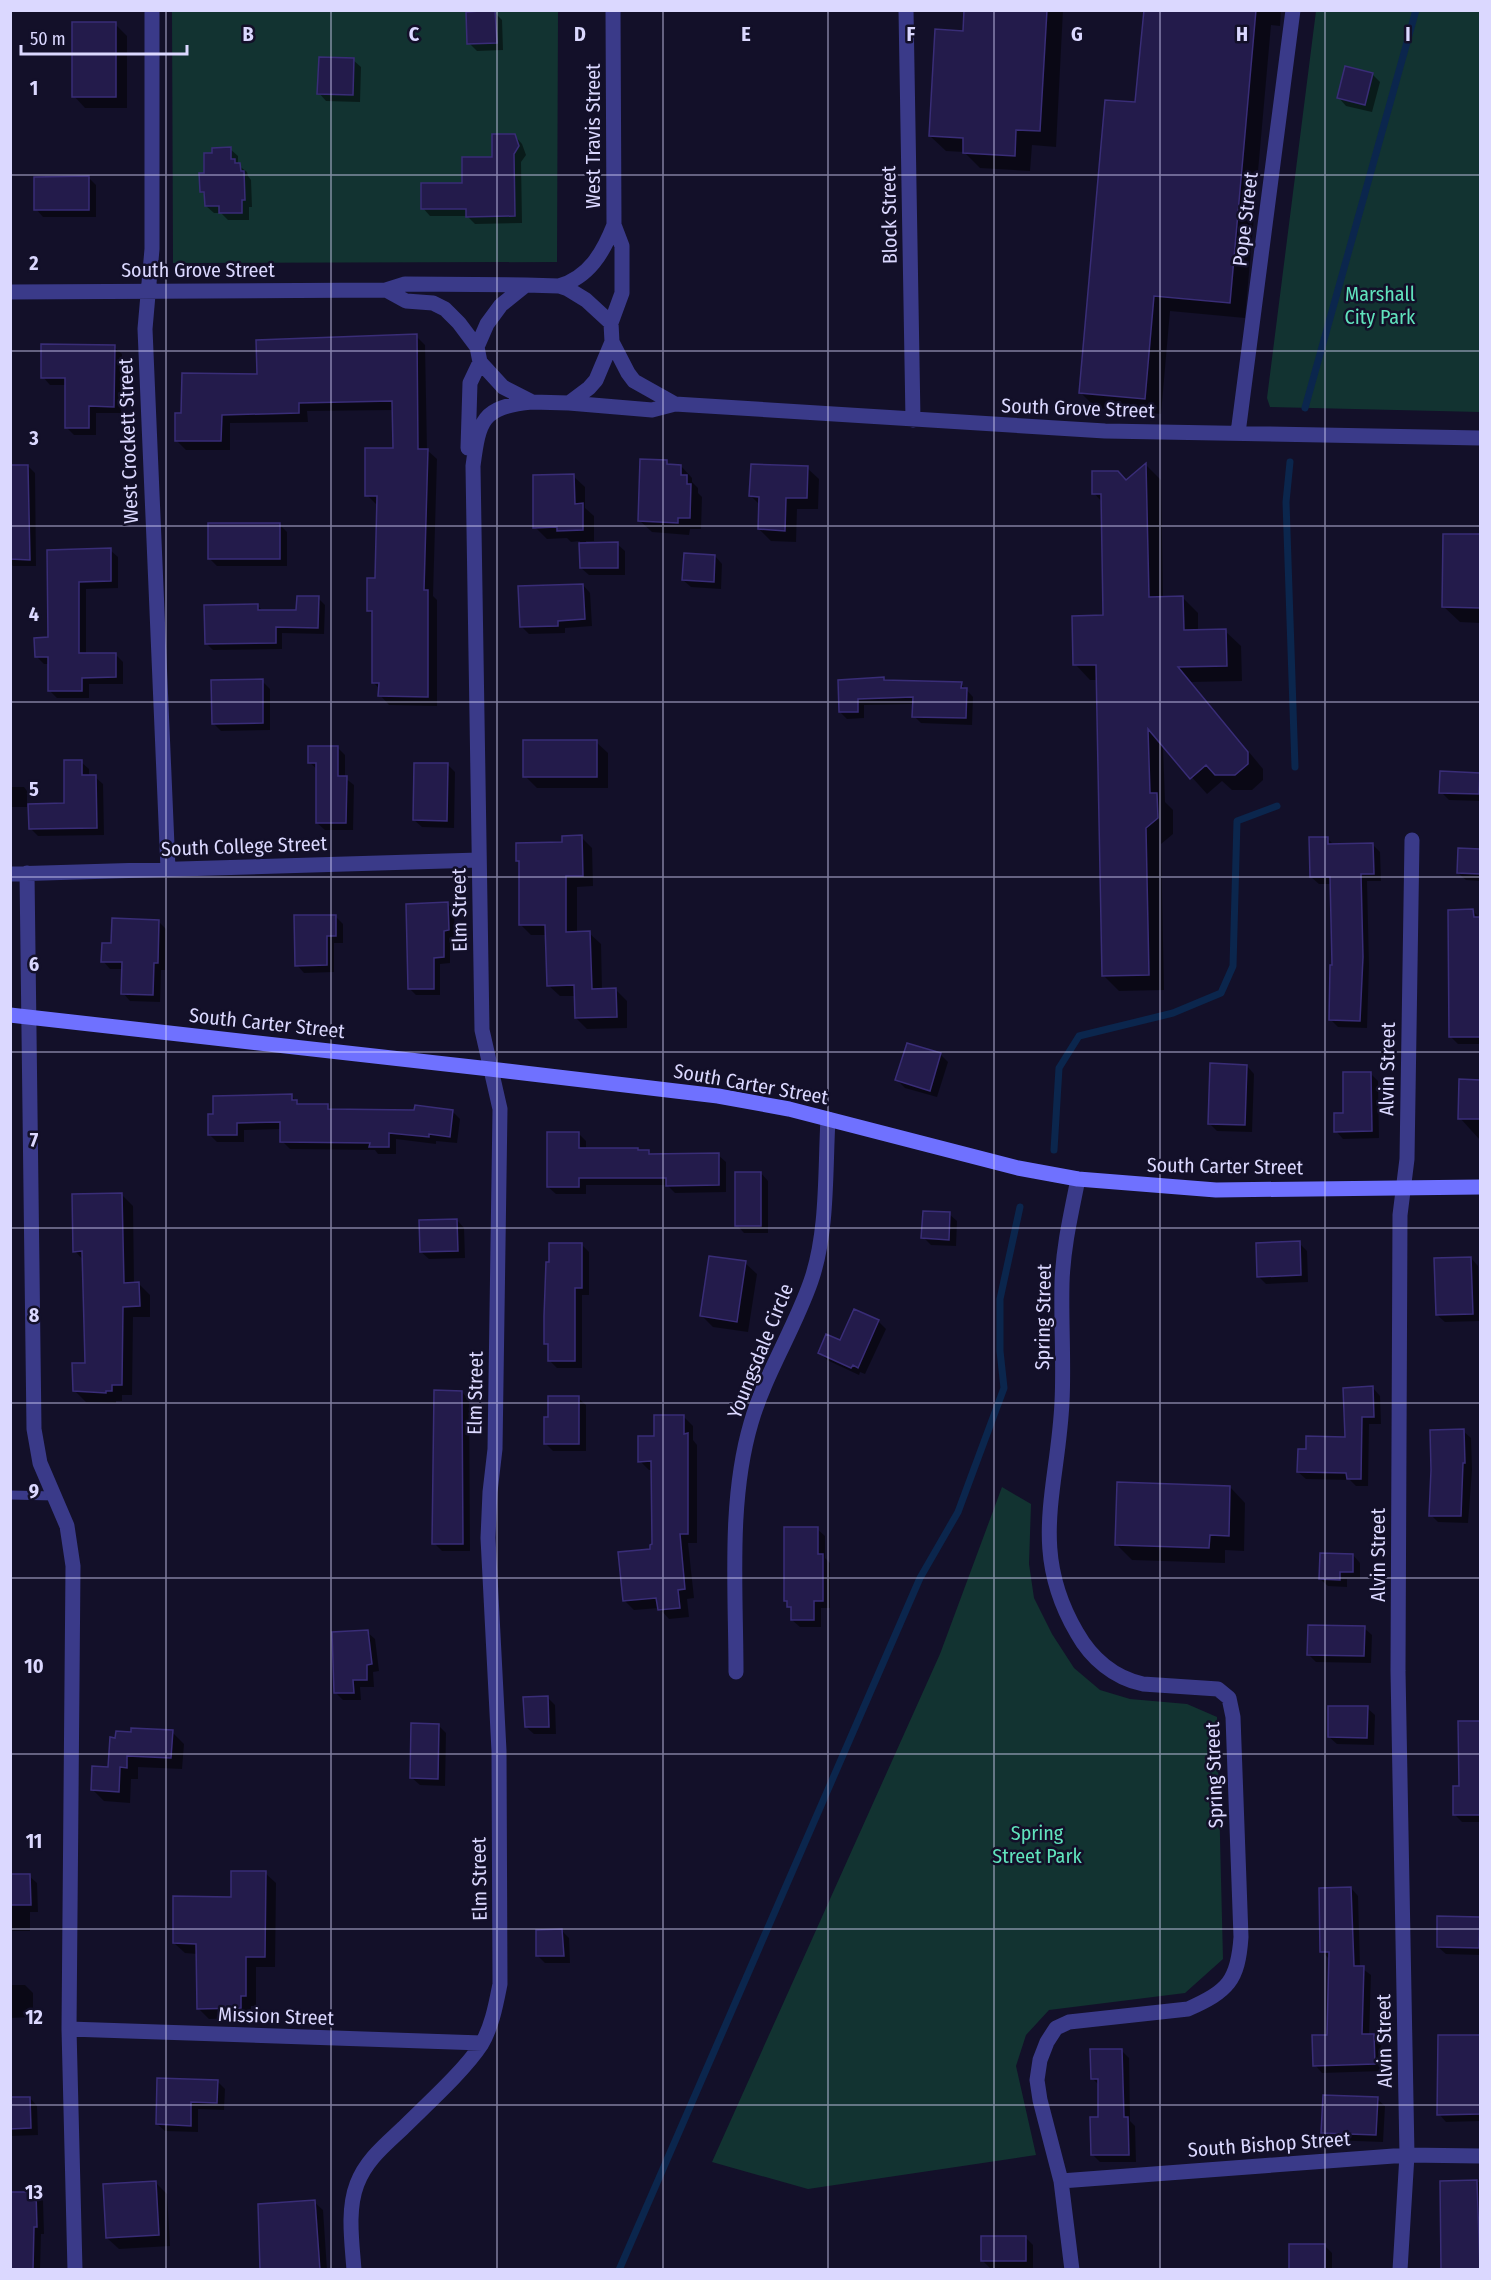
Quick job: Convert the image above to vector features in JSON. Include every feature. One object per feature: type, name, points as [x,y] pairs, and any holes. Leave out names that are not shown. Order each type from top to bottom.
[{"type":"street","name":"West Crockett Street","points":[[152,10],[152,249],[145,328],[168,869]]},
{"type":"street","name":"West Travis Street","points":[[611,323],[622,293],[622,246],[614,225],[613,10]]},
{"type":"street","name":"Block Street","points":[[906,10],[913,420]]},
{"type":"street","name":"Pope Street","points":[[1238,433],[1293,10]]},
{"type":"street","name":"West Travis Street","points":[[559,286],[578,278],[596,261],[614,225]]},
{"type":"street","name":"South Grove Street","points":[[10,292],[386,290],[405,284],[526,285]]},
{"type":"street","points":[[526,285],[559,286],[586,300],[611,323],[612,342],[596,380],[580,396],[569,403],[532,402],[503,387],[478,354],[494,313],[526,285]]},
{"type":"street","name":"South Grove Street","points":[[386,290],[406,300],[433,303],[445,309],[459,323],[478,354]]},
{"type":"street","name":"South Grove Street","points":[[612,342],[634,381],[675,404]]},
{"type":"street","name":"Elm Street","points":[[473,466],[467,446],[470,382],[478,354]]},
{"type":"street","name":"Elm Street","points":[[354,2270],[351,2213],[357,2184],[364,2169],[374,2155],[470,2059],[482,2043],[493,2017],[497,2000],[501,1961],[499,1751],[488,1538],[495,1449],[500,1109],[482,1030],[473,466],[479,431],[489,415],[503,406],[532,402]]},
{"type":"street","name":"South Grove Street","points":[[569,403],[652,410],[675,404],[1105,432],[1480,438]]},
{"type":"street","name":"Alvin Street","points":[[1400,2270],[1407,2155],[1398,1671],[1400,1215],[1407,1159],[1412,840]]},
{"type":"street","name":"South College Street","points":[[10,874],[479,860]]},
{"type":"street","points":[[27,873],[34,1429],[40,1463],[67,1526],[73,1584],[69,2029],[75,2270]]},
{"type":"street","name":"South Carter Street","points":[[10,1015],[29,1019],[718,1096],[789,1109],[1018,1168],[1078,1179],[1216,1190],[1480,1187]]},
{"type":"street","name":"Youngsdale Circle","points":[[736,1672],[737,1518],[741,1471],[758,1401],[802,1303],[817,1263],[821,1240],[828,1119]]},
{"type":"street","name":"Spring Street","points":[[1072,2270],[1061,2181],[1037,2080],[1040,2060],[1047,2042],[1056,2028],[1070,2022],[1188,2008],[1205,2001],[1221,1991],[1234,1976],[1240,1959],[1241,1936],[1233,1717],[1229,1698],[1218,1689],[1143,1684],[1132,1682],[1112,1672],[1082,1642],[1065,1612],[1054,1580],[1050,1561],[1049,1524],[1062,1402],[1063,1275],[1068,1225],[1078,1179]]},
{"type":"street","name":"Mission Street","points":[[69,2029],[482,2043]]},
{"type":"street","name":"South Bishop Street","points":[[1061,2181],[1407,2155],[1480,2156]]},
{"type":"lane","points":[[10,1495],[55,1496]]},
{"type":"green space","name":"Marshall City Park","points":[[1316,11],[1480,11],[1480,412],[1270,407],[1267,398]]},
{"type":"green space","points":[[172,12],[558,12],[557,262],[173,263]]},
{"type":"green space","name":"Spring Street Park","points":[[1002,1487],[1031,1504],[1029,1564],[1034,1598],[1052,1634],[1074,1668],[1100,1690],[1130,1699],[1187,1704],[1217,1717],[1223,1959],[1185,1993],[1049,2010],[1026,2035],[1016,2066],[1036,2155],[808,2189],[712,2162],[940,1654]]},
{"type":"building","points":[[495,10],[497,43],[467,44],[466,12]]},
{"type":"building","points":[[964,10],[1047,10],[1040,131],[1016,130],[1015,156],[963,153],[963,138],[929,136],[935,29],[963,31]]},
{"type":"building","points":[[1144,10],[1256,10],[1230,303],[1154,296],[1145,399],[1079,393],[1105,100],[1135,102]]},
{"type":"building","points":[[72,22],[116,22],[116,97],[72,97]]},
{"type":"building","points":[[319,57],[354,58],[353,95],[317,94]]},
{"type":"building","points":[[1345,66],[1373,73],[1365,105],[1337,98]]},
{"type":"building","points":[[492,134],[515,134],[519,146],[514,154],[515,216],[466,217],[466,209],[421,209],[421,183],[462,183],[462,157],[492,157]]},
{"type":"building","points":[[231,147],[231,159],[235,159],[235,163],[240,163],[241,171],[244,171],[245,200],[242,200],[242,213],[219,213],[219,206],[205,206],[204,192],[200,192],[199,173],[204,173],[204,153],[212,153],[212,148]]},
{"type":"building","points":[[89,176],[89,210],[34,210],[34,177]]},
{"type":"building","points":[[417,334],[418,449],[428,449],[424,590],[428,590],[428,697],[378,696],[379,683],[372,683],[372,611],[367,611],[367,578],[375,578],[377,496],[365,496],[365,448],[393,448],[392,401],[299,403],[299,413],[222,415],[221,441],[175,441],[175,413],[181,413],[182,373],[257,374],[256,340]]},
{"type":"building","points":[[41,344],[115,345],[114,407],[89,406],[89,428],[65,428],[65,378],[41,378]]},
{"type":"building","points":[[640,459],[667,460],[667,464],[681,465],[681,475],[687,475],[687,484],[691,484],[690,518],[678,518],[678,523],[638,521]]},
{"type":"building","points":[[1146,463],[1149,597],[1183,596],[1184,630],[1226,629],[1227,666],[1178,667],[1248,752],[1248,764],[1235,775],[1215,775],[1206,765],[1190,779],[1148,729],[1150,793],[1157,793],[1158,818],[1146,828],[1149,975],[1102,976],[1096,665],[1073,665],[1072,616],[1103,615],[1101,494],[1092,494],[1092,471],[1118,471],[1126,480]]},
{"type":"building","points":[[751,464],[808,466],[807,498],[786,498],[785,531],[758,529],[759,497],[749,496]]},
{"type":"building","points":[[10,465],[28,465],[30,560],[10,559]]},
{"type":"building","points":[[574,474],[575,504],[583,503],[583,530],[557,531],[557,527],[533,528],[533,475]]},
{"type":"building","points":[[208,523],[280,523],[280,559],[208,559]]},
{"type":"building","points":[[1443,534],[1480,534],[1480,608],[1442,607]]},
{"type":"building","points":[[618,542],[618,568],[580,568],[579,543]]},
{"type":"building","points":[[111,548],[111,581],[79,582],[79,653],[116,653],[116,677],[82,678],[82,691],[48,691],[48,657],[35,657],[34,638],[48,637],[47,550]]},
{"type":"building","points":[[684,553],[715,555],[714,582],[682,580]]},
{"type":"building","points":[[583,584],[585,619],[558,621],[558,626],[520,627],[518,586]]},
{"type":"building","points":[[297,596],[319,596],[318,628],[276,627],[276,643],[205,644],[204,605],[258,604],[258,610],[296,610]]},
{"type":"building","points":[[884,677],[884,680],[962,682],[961,688],[967,688],[966,718],[912,717],[913,697],[858,699],[858,712],[839,712],[838,680]]},
{"type":"building","points":[[263,679],[263,723],[212,724],[211,680]]},
{"type":"building","points":[[523,740],[597,740],[597,777],[523,777]]},
{"type":"building","points":[[308,746],[338,746],[338,776],[347,776],[346,823],[316,823],[316,763],[308,763]]},
{"type":"building","points":[[64,760],[82,760],[82,775],[96,775],[97,828],[29,829],[28,804],[64,803]]},
{"type":"building","points":[[414,763],[448,763],[447,821],[413,820]]},
{"type":"building","points":[[1440,771],[1480,773],[1479,794],[1439,793]]},
{"type":"building","points":[[582,835],[583,876],[566,876],[566,932],[590,931],[592,989],[616,988],[617,1017],[575,1018],[574,985],[547,986],[545,925],[519,925],[519,861],[516,861],[516,843],[562,842],[562,836]]},
{"type":"building","points":[[1309,837],[1328,837],[1328,844],[1373,843],[1374,874],[1361,874],[1363,957],[1360,1021],[1329,1020],[1330,965],[1332,965],[1330,877],[1310,877]]},
{"type":"building","points":[[1458,848],[1480,849],[1480,874],[1457,873]]},
{"type":"building","points":[[448,902],[449,930],[444,931],[444,957],[434,958],[434,989],[408,989],[406,904]]},
{"type":"building","points":[[1473,909],[1474,917],[1480,917],[1480,1037],[1449,1037],[1448,910]]},
{"type":"building","points":[[294,915],[336,915],[336,936],[327,936],[327,965],[295,966]]},
{"type":"building","points":[[112,918],[159,920],[158,963],[154,963],[153,995],[121,994],[122,962],[101,962],[102,943],[111,943]]},
{"type":"building","points":[[907,1043],[941,1053],[930,1091],[895,1080]]},
{"type":"building","points":[[1210,1063],[1247,1065],[1245,1125],[1208,1124]]},
{"type":"building","points":[[1343,1072],[1371,1072],[1372,1131],[1334,1132],[1334,1113],[1343,1113]]},
{"type":"building","points":[[1459,1079],[1480,1080],[1480,1119],[1458,1119]]},
{"type":"building","points":[[292,1094],[292,1100],[297,1100],[297,1104],[328,1104],[328,1109],[414,1110],[415,1105],[453,1110],[450,1137],[389,1133],[389,1147],[369,1147],[370,1143],[280,1142],[280,1122],[237,1123],[237,1135],[208,1135],[208,1114],[213,1114],[213,1096]]},
{"type":"building","points":[[547,1132],[579,1132],[579,1148],[638,1148],[638,1150],[649,1150],[649,1154],[719,1153],[719,1185],[666,1186],[666,1178],[579,1178],[579,1187],[547,1187]]},
{"type":"building","points":[[735,1172],[761,1172],[761,1226],[735,1226]]},
{"type":"building","points":[[122,1193],[124,1283],[139,1282],[140,1306],[123,1307],[122,1385],[112,1385],[112,1391],[106,1391],[106,1393],[73,1391],[72,1363],[85,1363],[82,1251],[73,1252],[72,1194]]},
{"type":"building","points":[[923,1211],[950,1212],[949,1240],[921,1238]]},
{"type":"building","points":[[457,1219],[458,1251],[420,1252],[419,1220]]},
{"type":"building","points":[[1300,1241],[1301,1275],[1257,1277],[1256,1243]]},
{"type":"building","points":[[549,1243],[582,1243],[582,1288],[575,1288],[575,1361],[548,1361],[548,1344],[544,1344],[546,1262],[549,1262]]},
{"type":"building","points":[[709,1256],[746,1261],[737,1322],[700,1316]]},
{"type":"building","points":[[1471,1257],[1473,1314],[1436,1315],[1434,1258]]},
{"type":"building","points":[[854,1309],[879,1320],[858,1368],[853,1365],[851,1368],[818,1353],[826,1334],[840,1340]]},
{"type":"building","points":[[1373,1386],[1374,1417],[1362,1417],[1361,1479],[1347,1479],[1346,1473],[1297,1472],[1298,1449],[1306,1449],[1306,1436],[1345,1437],[1343,1388]]},
{"type":"building","points":[[434,1390],[462,1391],[463,1544],[432,1544]]},
{"type":"building","points":[[548,1396],[579,1396],[579,1444],[544,1444],[544,1417],[548,1417]]},
{"type":"building","points":[[654,1415],[684,1415],[684,1434],[688,1433],[688,1534],[680,1534],[685,1589],[678,1590],[680,1608],[658,1610],[656,1598],[623,1601],[618,1552],[650,1549],[652,1544],[651,1461],[638,1462],[638,1436],[654,1436]]},
{"type":"building","points":[[1464,1429],[1465,1463],[1463,1463],[1461,1516],[1429,1516],[1430,1430]]},
{"type":"building","points":[[1117,1482],[1230,1486],[1229,1536],[1210,1535],[1209,1548],[1115,1545]]},
{"type":"building","points":[[784,1527],[818,1527],[818,1554],[823,1554],[823,1601],[814,1601],[814,1620],[791,1620],[791,1607],[787,1607],[787,1601],[784,1601]]},
{"type":"building","points":[[1320,1553],[1353,1554],[1353,1572],[1340,1572],[1340,1580],[1319,1579]]},
{"type":"building","points":[[1308,1625],[1365,1626],[1364,1656],[1307,1655]]},
{"type":"building","points":[[368,1630],[372,1664],[367,1665],[367,1680],[353,1680],[354,1693],[334,1693],[332,1632]]},
{"type":"building","points":[[548,1696],[549,1727],[525,1727],[523,1697]]},
{"type":"building","points":[[1328,1706],[1368,1706],[1367,1738],[1328,1737]]},
{"type":"building","points":[[1458,1721],[1480,1721],[1480,1815],[1453,1815],[1453,1786],[1459,1786]]},
{"type":"building","points":[[411,1723],[439,1724],[438,1779],[410,1778]]},
{"type":"building","points":[[131,1728],[173,1730],[171,1758],[127,1756],[127,1768],[120,1767],[119,1792],[91,1790],[92,1766],[108,1767],[110,1737],[115,1738],[116,1731],[131,1732]]},
{"type":"building","points":[[231,1871],[266,1871],[265,1957],[246,1957],[246,1996],[241,1996],[241,2008],[197,2009],[196,1944],[173,1943],[173,1896],[231,1897]]},
{"type":"building","points":[[10,1874],[30,1874],[31,1905],[10,1905]]},
{"type":"building","points":[[1351,1887],[1354,1966],[1364,1966],[1362,2034],[1374,2034],[1375,2064],[1313,2066],[1312,2035],[1327,2035],[1329,1952],[1320,1952],[1319,1888]]},
{"type":"building","points":[[1437,1916],[1480,1917],[1479,1948],[1437,1947]]},
{"type":"building","points":[[562,1929],[564,1956],[536,1956],[536,1930]]},
{"type":"building","points":[[1438,2035],[1480,2035],[1480,2114],[1437,2115]]},
{"type":"building","points":[[1090,2049],[1122,2049],[1124,2117],[1128,2117],[1129,2155],[1091,2155],[1090,2117],[1098,2117],[1098,2079],[1091,2079]]},
{"type":"building","points":[[157,2078],[218,2080],[217,2103],[191,2102],[191,2126],[156,2124]]},
{"type":"building","points":[[1323,2095],[1378,2097],[1376,2135],[1321,2133]]},
{"type":"building","points":[[10,2097],[30,2097],[31,2128],[10,2129]]},
{"type":"building","points":[[1477,2180],[1480,2270],[1441,2269],[1440,2181]]},
{"type":"building","points":[[156,2181],[159,2235],[106,2238],[103,2184]]},
{"type":"building","points":[[10,2192],[36,2192],[37,2227],[34,2227],[33,2270],[10,2270]]},
{"type":"building","points":[[315,2200],[320,2270],[260,2270],[258,2204]]},
{"type":"building","points":[[981,2236],[1026,2236],[1026,2261],[981,2261]]},
{"type":"building","points":[[1289,2244],[1325,2244],[1325,2270],[1289,2270]]},
{"type":"waterway","points":[[1305,408],[1416,10]]},
{"type":"waterway","points":[[1290,462],[1286,502],[1295,767]]},
{"type":"waterway","points":[[1054,1150],[1059,1068],[1079,1036],[1173,1013],[1221,993],[1233,966],[1237,821],[1277,806]]},
{"type":"waterway","points":[[619,2270],[920,1578],[958,1512],[1004,1388],[1000,1351],[1000,1299],[1020,1207]]}]
